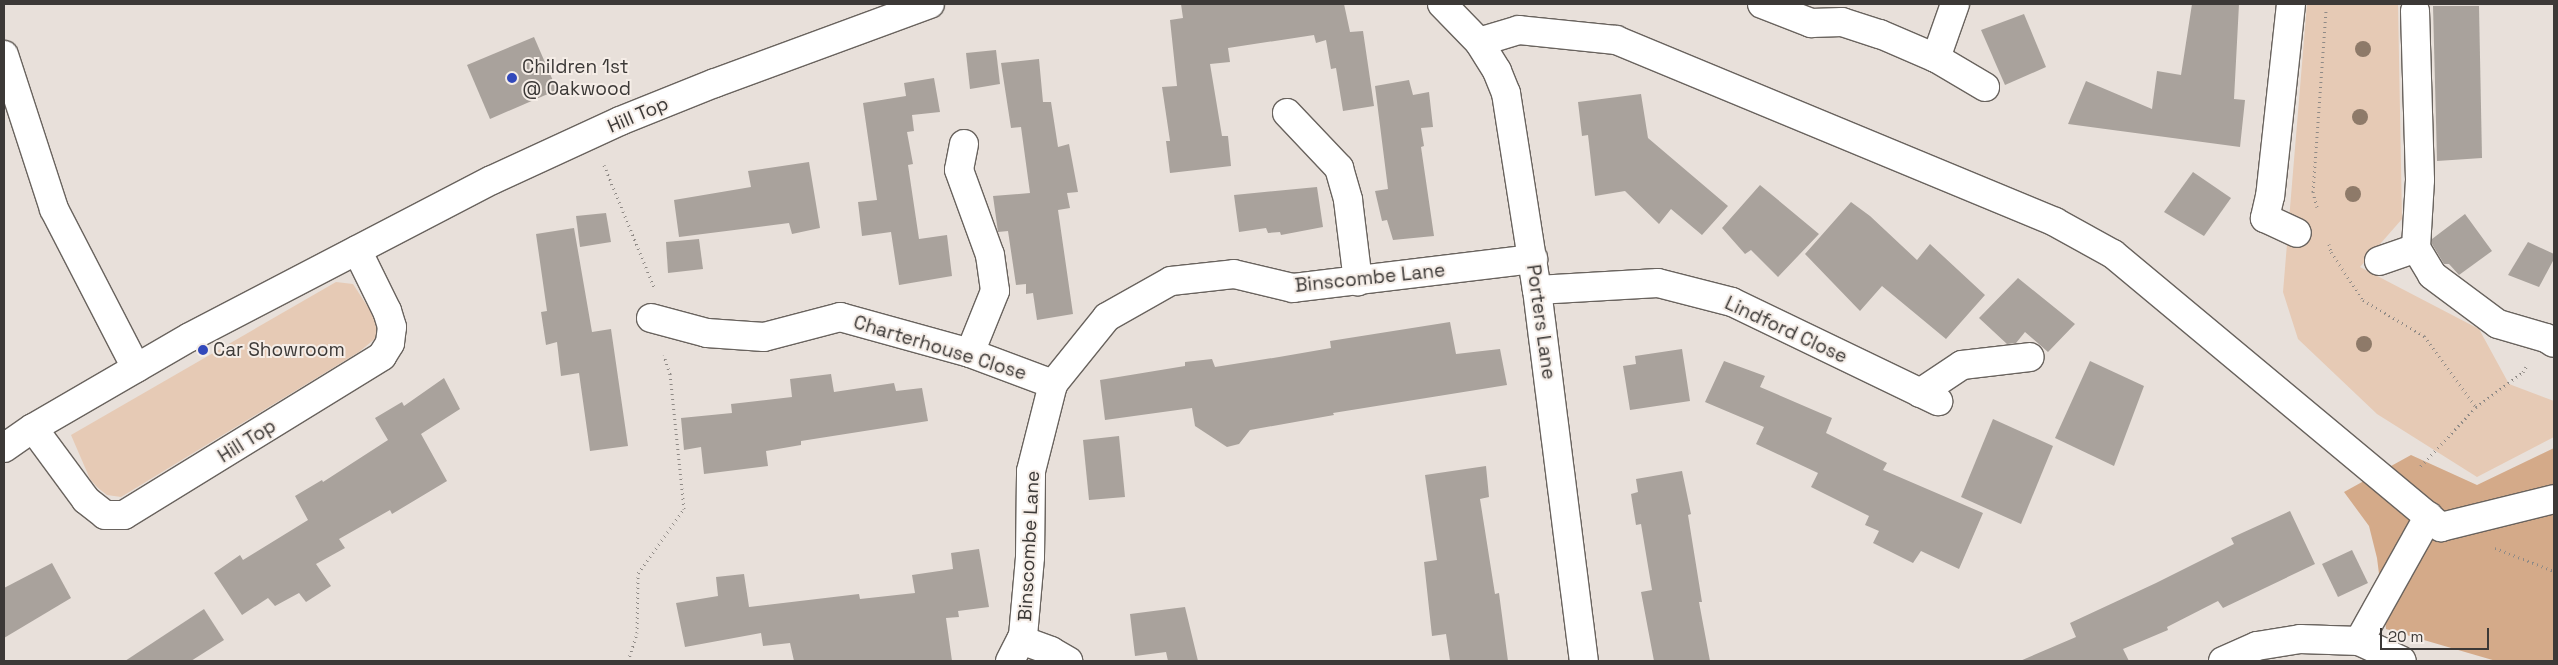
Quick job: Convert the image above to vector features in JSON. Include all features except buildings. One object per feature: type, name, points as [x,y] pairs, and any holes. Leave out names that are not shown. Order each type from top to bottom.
[{"type":"street","name":"Hill Top","points":[[4,448],[33,428],[190,337],[492,180],[592,134],[715,83],[930,4]]},
{"type":"street","name":"Porters Lane","points":[[1442,4],[1480,42],[1497,71],[1506,93],[1533,259],[1584,661]]},
{"type":"street","points":[[1762,4],[1812,23],[1842,22],[1880,34],[1936,58],[1985,87]]},
{"type":"street","points":[[1936,58],[1955,4]]},
{"type":"street","points":[[2291,4],[2270,196],[2265,218],[2297,233]]},
{"type":"street","points":[[2415,12],[2420,180],[2416,248],[2432,275],[2498,324],[2552,335]]},
{"type":"street","points":[[1480,42],[1519,30],[1616,40],[2055,222],[2113,254],[2441,526],[2554,499]]},
{"type":"street","points":[[4,55],[54,209],[136,368]]},
{"type":"street","points":[[1287,113],[1339,168],[1348,200],[1358,281]]},
{"type":"street","points":[[964,144],[959,170],[990,255],[995,291],[970,353]]},
{"type":"street","points":[[2378,260],[2416,248]]},
{"type":"street","name":"Hill Top","points":[[33,428],[86,500],[105,515],[124,515],[382,356],[390,343],[392,327],[387,311],[357,250]]},
{"type":"street","name":"Binscombe Lane","points":[[1015,650],[1023,636],[1030,556],[1031,471],[1053,384],[1107,318],[1172,281],[1234,274],[1293,288],[1533,259]]},
{"type":"street","name":"Lindford Close","points":[[1537,290],[1658,283],[1732,302],[1929,397],[1962,365],[2030,357]]},
{"type":"street","name":"Charterhouse Close","points":[[653,319],[707,333],[764,337],[840,317],[970,353],[1053,384]]},
{"type":"street","points":[[2359,641],[2429,516]]},
{"type":"street","points":[[2223,661],[2257,646],[2300,639],[2359,641],[2402,661]]},
{"type":"street","points":[[1015,650],[1051,651],[1068,661]]},
{"type":"path","points":[[2318,209],[2313,192],[2326,4]]},
{"type":"path","points":[[592,134],[658,297],[653,319],[670,374],[684,509],[638,573],[637,633],[628,661]]},
{"type":"path","points":[[2326,235],[2331,252],[2363,300],[2424,336],[2476,407]]},
{"type":"path","points":[[2397,490],[2476,407],[2523,372],[2552,335]]},
{"type":"shaded area","points":[[2307,4],[2398,4],[2402,219],[2360,267],[2479,329],[2509,384],[2554,401],[2554,437],[2477,477],[2377,414],[2298,339],[2283,292]]},
{"type":"shaded area","points":[[336,282],[353,284],[377,321],[377,337],[359,352],[121,497],[107,495],[90,479],[71,435]]},
{"type":"shaded area","points":[[2554,448],[2554,661],[2496,661],[2386,629],[2377,558],[2369,526],[2344,492],[2411,455],[2477,485]]},
{"type":"place","name":"Children 1st @ Oakwood","points":[[512,78]]},
{"type":"place","name":"Car Showroom","points":[[203,350]]}]
